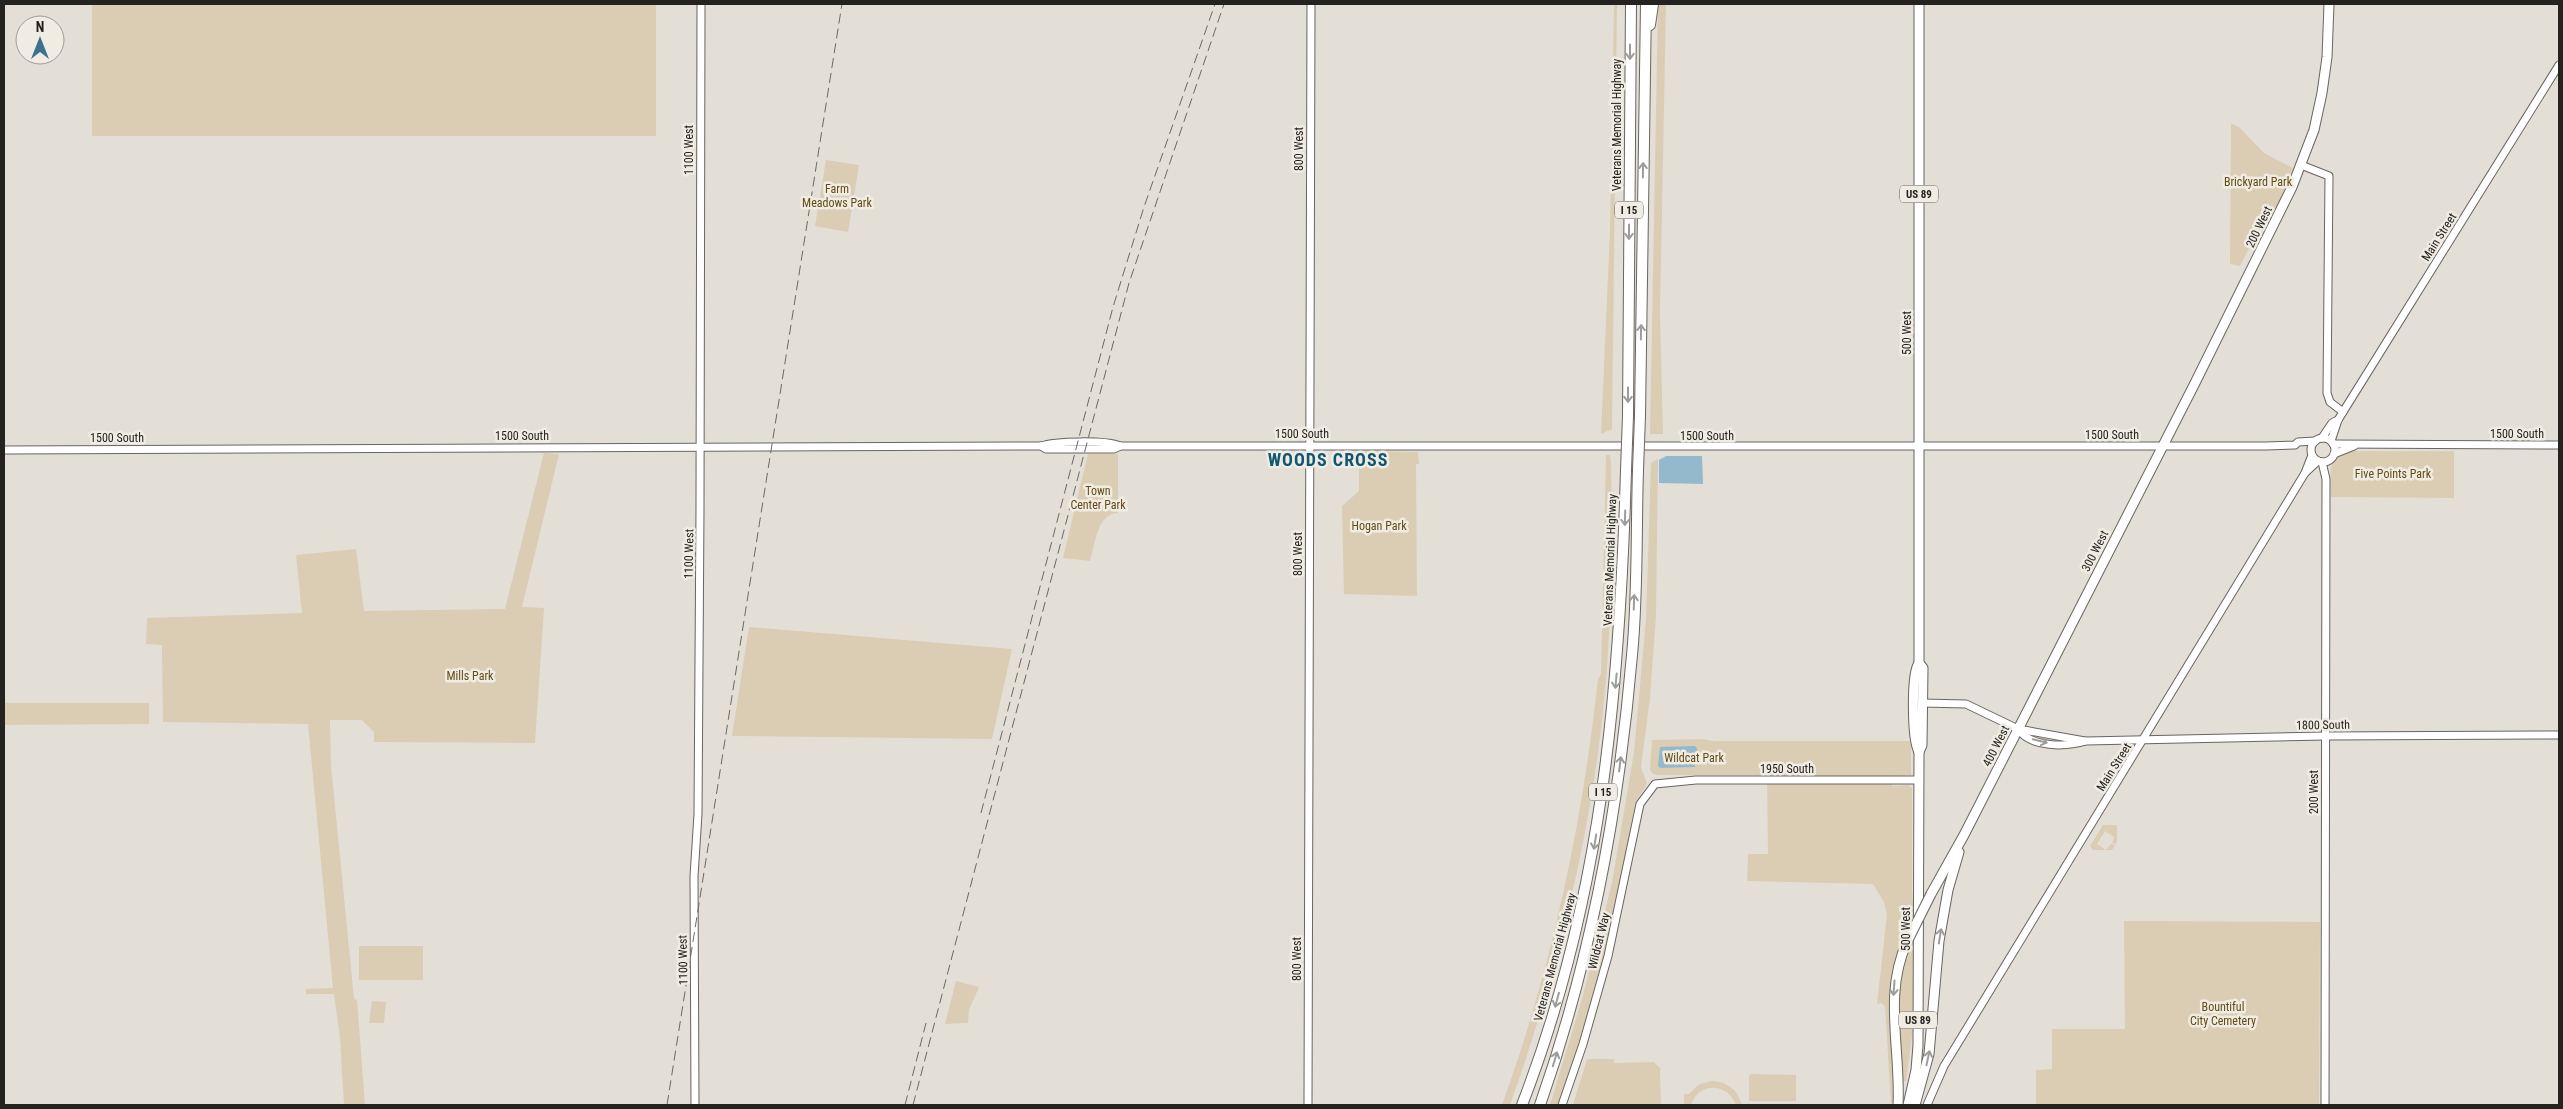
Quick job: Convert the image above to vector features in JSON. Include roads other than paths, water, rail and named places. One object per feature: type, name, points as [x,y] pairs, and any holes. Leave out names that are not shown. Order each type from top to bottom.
[{"type":"highway","name":"Veterans Memorial Highway","points":[[1522,1105],[1542,1054],[1590,872],[1600,817],[1614,700],[1623,598],[1628,416],[1630,4]]},
{"type":"highway","name":"Veterans Memorial Highway","points":[[1540,1105],[1574,992],[1600,890],[1613,820],[1633,653],[1640,416],[1646,4]]},
{"type":"highway","points":[[1644,65],[1654,4]]},
{"type":"main road","name":"500 West","points":[[1908,1105],[1916,1070],[1918,1045],[1919,752],[1922,746],[1923,668],[1919,663],[1920,4]]},
{"type":"main road","name":"200 West","points":[[2163,446],[2250,274],[2301,166],[2314,130],[2325,76],[2329,4]]},
{"type":"main road","name":"300 West","points":[[2049,668],[2163,446]]},
{"type":"main road","name":"500 West","points":[[1919,663],[1915,668],[1914,706],[1916,746],[1919,752]]},
{"type":"main road","name":"400 West","points":[[1964,835],[2049,668]]},
{"type":"main road","points":[[1898,1105],[1894,990],[1896,969],[1931,894],[1964,835]]},
{"type":"main road","points":[[1915,1105],[1929,1054],[1939,941],[1946,898],[1964,835]]},
{"type":"street","name":"1100 West","points":[[695,1105],[694,876],[698,814],[700,4]]},
{"type":"street","name":"800 West","points":[[1308,1105],[1311,4]]},
{"type":"street","name":"Main Street","points":[[2332,442],[2338,420],[2559,65]]},
{"type":"street","points":[[2301,166],[2329,176],[2327,393],[2330,402],[2343,412]]},
{"type":"street","name":"Main Street","points":[[1927,1105],[1940,1073],[2305,473],[2311,453],[2318,439],[2332,423],[2338,420]]},
{"type":"street","name":"1500 South","points":[[2294,445],[2298,442],[2318,439],[2348,443],[2354,446]]},
{"type":"street","name":"200 West","points":[[2325,1105],[2326,459],[2332,442]]},
{"type":"street","name":"1500 South","points":[[4,450],[1041,446],[1048,444],[1114,443],[1120,446],[1919,447],[2294,445],[2311,453]]},
{"type":"street","name":"1500 South","points":[[2326,459],[2354,446],[2559,445]]},
{"type":"street","points":[[2311,453],[2326,459]]},
{"type":"street","name":"Main Street","points":[[2305,473],[2326,459]]},
{"type":"street","name":"1800 South","points":[[1922,703],[1966,704],[2018,729],[2023,736],[2044,742],[2073,745],[2086,741],[2326,736],[2559,736]]},
{"type":"street","name":"1950 South","points":[[1655,784],[1696,780],[1919,780]]},
{"type":"street","name":"Wildcat Way","points":[[1562,1105],[1583,1044],[1608,956],[1640,804],[1644,795],[1655,784]]},
{"type":"water","points":[[1666,456],[1702,456],[1703,484],[1659,483],[1659,460]]},
{"type":"water","points":[[1695,746],[1697,748],[1695,767],[1660,768],[1658,766],[1660,747]]},
{"type":"railway","points":[[667,1105],[842,4]]},
{"type":"railway","points":[[981,813],[1113,307],[1144,207],[1215,4]]},
{"type":"railway","points":[[913,1105],[1129,283],[1224,4]]},
{"type":"railway","points":[[905,1105],[926,1023]]},
{"type":"district","name":"WOODS CROSS","points":[[1328,459]]},
{"type":"park label","name":"Brickyard Park","points":[[2258,182]]},
{"type":"park label","name":"Farm Meadows Park","points":[[837,196]]},
{"type":"park label","name":"Five Points Park","points":[[2393,474]]},
{"type":"park label","name":"Town Center Park","points":[[1098,498]]},
{"type":"park label","name":"Hogan Park","points":[[1379,526]]},
{"type":"park label","name":"Mills Park","points":[[470,676]]},
{"type":"park label","name":"Wildcat Park","points":[[1694,758]]},
{"type":"park label","name":"Bountiful City Cemetery","points":[[2223,1014]]}]
